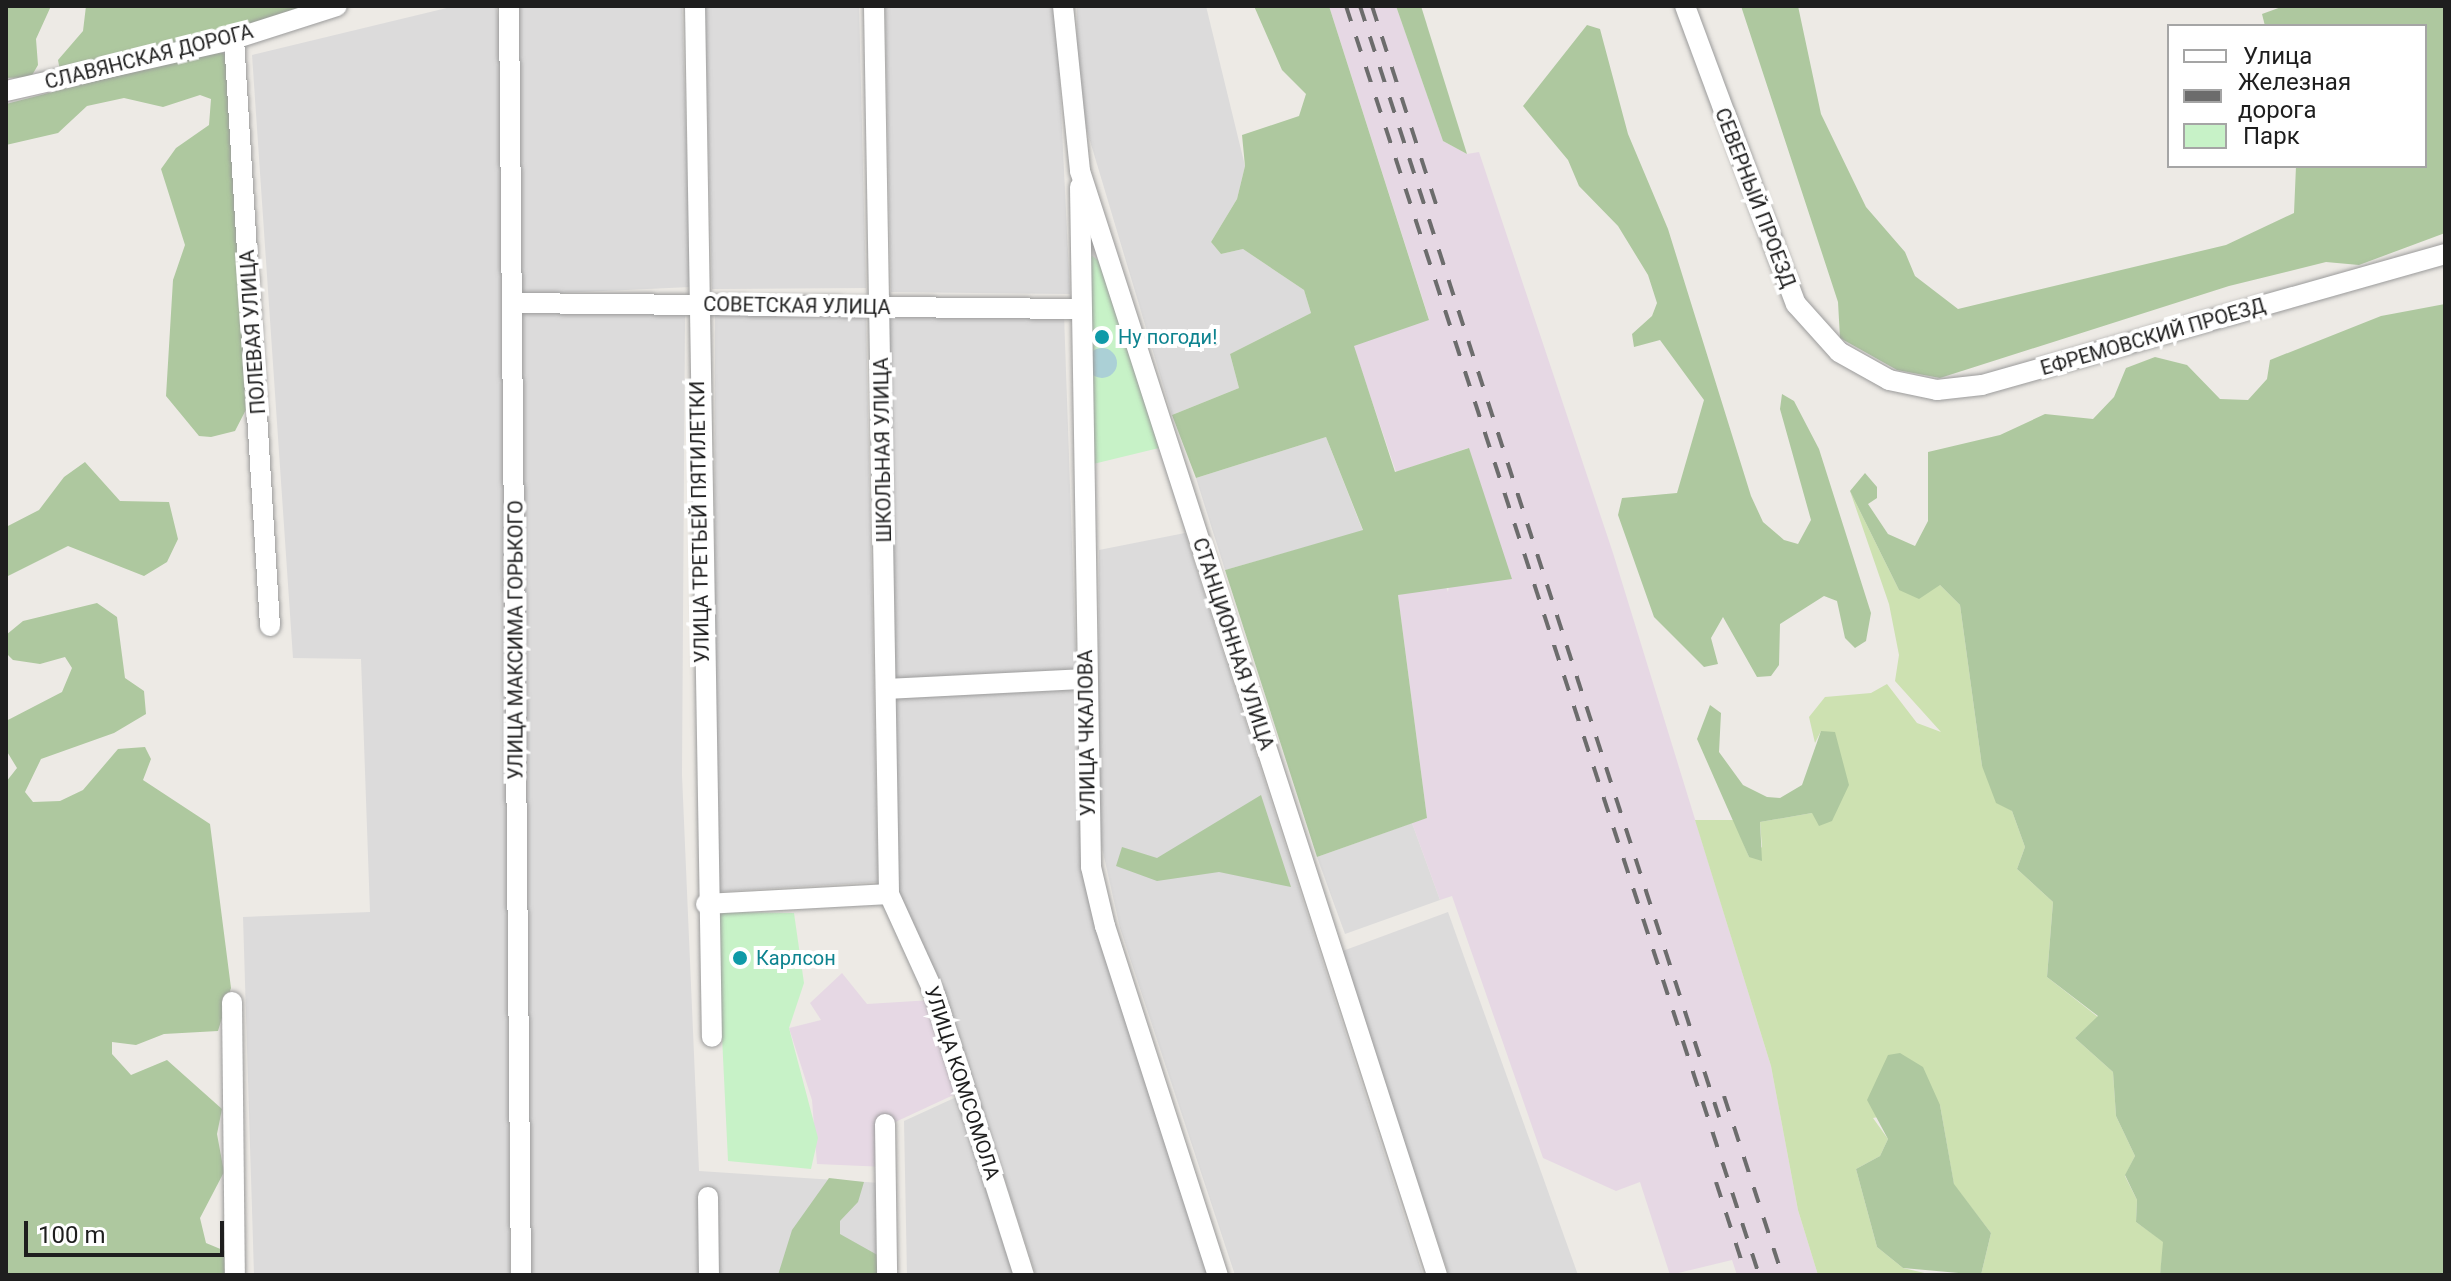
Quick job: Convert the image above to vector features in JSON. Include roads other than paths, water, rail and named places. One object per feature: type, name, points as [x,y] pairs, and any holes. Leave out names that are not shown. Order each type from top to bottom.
[{"type":"street","name":"УЛИЦА МАКСИМА ГОРЬКОГО","points":[[509,6],[521,1275]]},
{"type":"street","name":"УЛИЦА ТРЕТЬЕЙ ПЯТИЛЕТКИ","points":[[695,6],[706,904],[712,1037]]},
{"type":"street","name":"ШКОЛЬНАЯ УЛИЦА","points":[[874,6],[889,894]]},
{"type":"street","name":"СТАНЦИОННАЯ УЛИЦА","points":[[1063,6],[1080,171],[1437,1275]]},
{"type":"street","name":"СЕВЕРНЫЙ ПРОЕЗД","points":[[1685,6],[1781,274],[1818,333],[1860,367]]},
{"type":"street","name":"СЛАВЯНСКАЯ ДОРОГА","points":[[6,91],[234,39],[324,7]]},
{"type":"street","name":"ПОЛЕВАЯ УЛИЦА","points":[[234,39],[270,626]]},
{"type":"street","name":"УЛИЦА ЧКАЛОВА","points":[[1080,171],[1086,679],[1096,894],[1218,1275]]},
{"type":"street","points":[[1080,244],[1104,243]]},
{"type":"street","name":"ЕФРЕМОВСКИЙ ПРОЕЗД","points":[[1860,367],[1915,388],[1962,389],[2445,254]]},
{"type":"street","name":"СОВЕТСКАЯ УЛИЦА","points":[[513,303],[1081,309]]},
{"type":"street","points":[[886,689],[1086,679]]},
{"type":"street","points":[[706,904],[889,894]]},
{"type":"street","name":"УЛИЦА КОМСОМОЛА","points":[[889,894],[935,995],[1024,1275]]},
{"type":"street","points":[[232,1002],[235,1275]]},
{"type":"street","points":[[885,1124],[887,1275]]},
{"type":"street","points":[[708,1197],[709,1275]]},
{"type":"water","points":[[1102,348],[1113,352],[1117,363],[1113,374],[1102,378],[1091,374],[1087,363],[1091,352]]},
{"type":"railway","points":[[1346,6],[1759,1275]]},
{"type":"railway","points":[[1360,6],[1719,1117]]},
{"type":"railway","points":[[1372,6],[1440,217]]},
{"type":"railway","points":[[1724,1096],[1782,1275]]},
{"type":"railway","points":[[1716,1182],[1746,1275]]},
{"type":"place","name":"Ну погоди!","points":[[1102,337]]},
{"type":"place","name":"Карлсон","points":[[740,958]]}]
